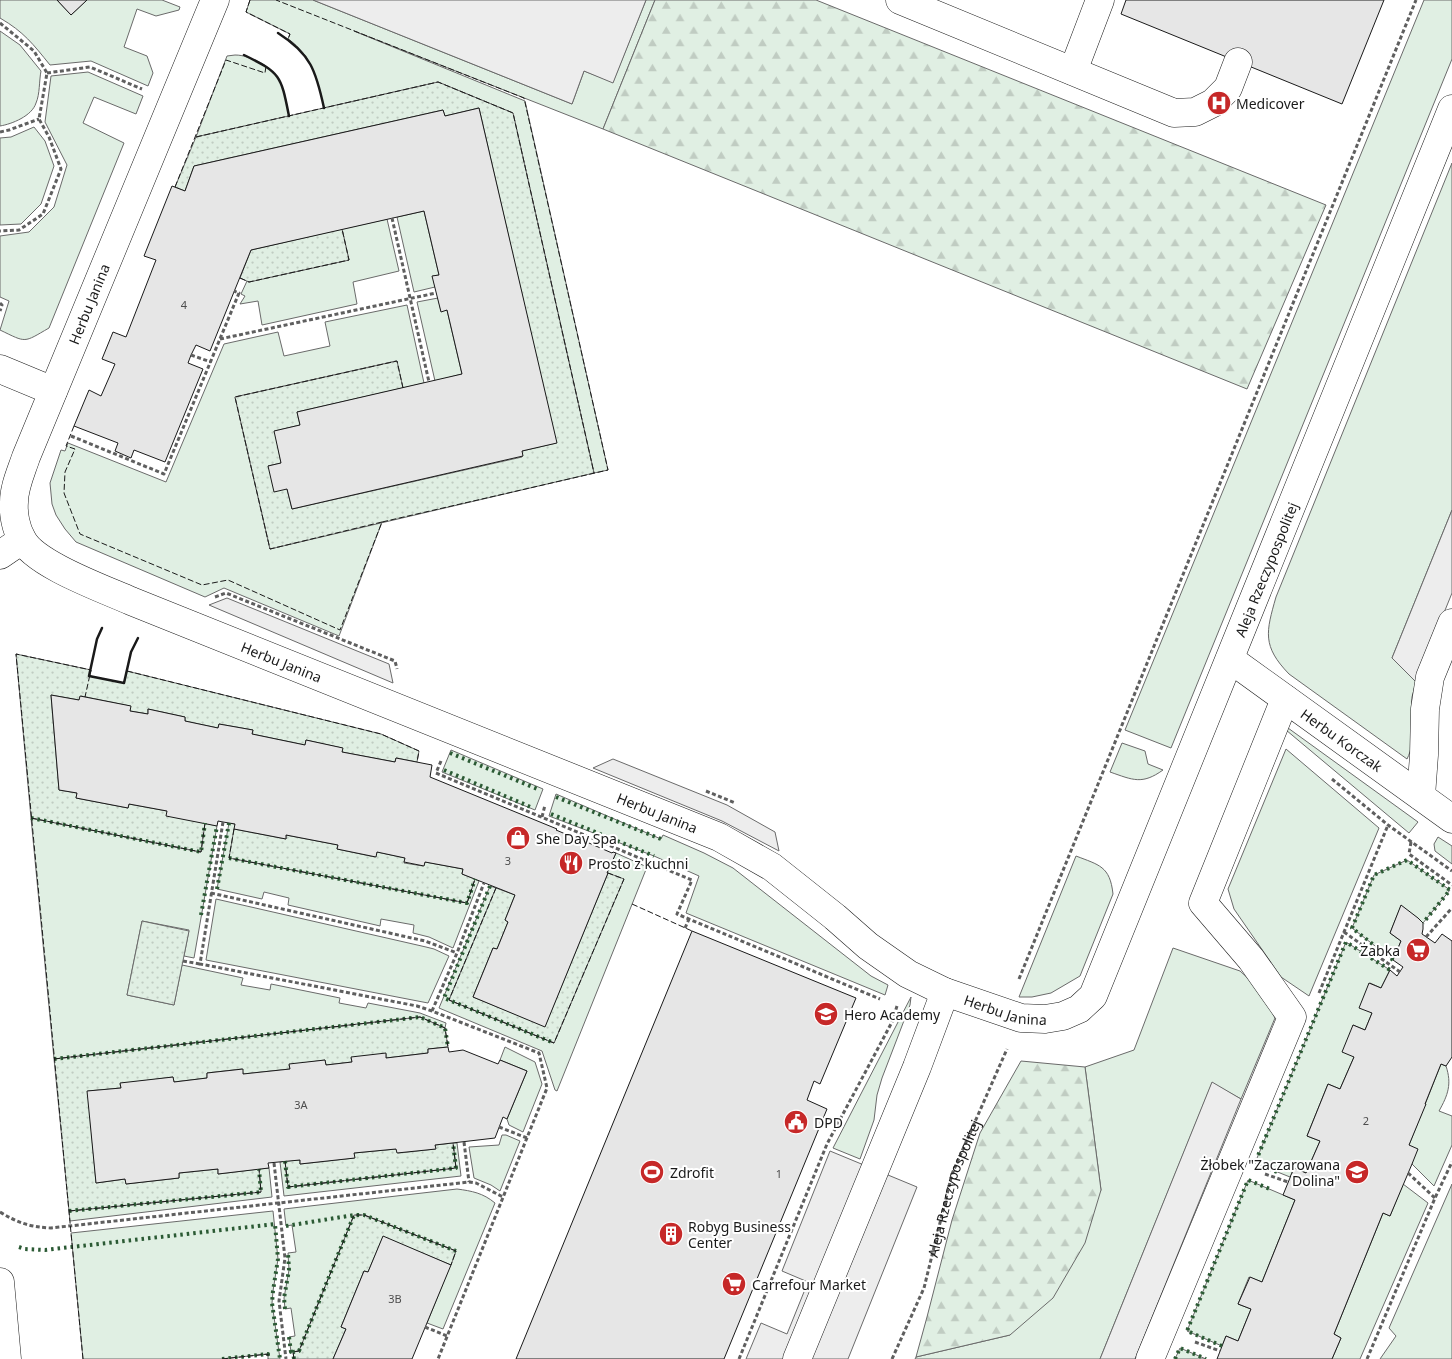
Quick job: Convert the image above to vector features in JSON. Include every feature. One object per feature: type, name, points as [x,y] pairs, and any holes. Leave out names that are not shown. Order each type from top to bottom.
[{"type":"street","name":"Herbu Janina","points":[[215,0],[26,458],[17,485],[14,502],[15,521],[11,548],[36,555],[53,566],[131,601],[720,837],[772,867],[868,946],[908,974],[946,992],[1021,1018],[1045,1019],[1063,1016]]},
{"type":"street","points":[[900,0],[1174,113],[1195,112],[1213,104],[1228,88],[1238,62]]},
{"type":"street","points":[[1073,71],[1100,0]]},
{"type":"street","name":"Aleja Rzeczypospolitej","points":[[1063,1016],[1080,1009],[1093,996],[1452,109]]},
{"type":"street","points":[[0,369],[53,391]]},
{"type":"street","points":[[1421,796],[1425,709],[1430,677],[1452,623]]},
{"type":"street","name":"Herbu Korczak","points":[[1230,660],[1452,819]]},
{"type":"street","points":[[1150,1359],[1292,1018],[1251,959],[1203,903],[1285,698]]},
{"type":"street","points":[[797,1359],[946,992]]},
{"type":"street","points":[[0,1282],[7,1359]]},
{"type":"path","points":[[1018,981],[1416,0]]},
{"type":"path","points":[[0,22],[34,52],[47,73],[39,119],[49,137],[61,169],[43,214],[19,230],[0,231]]},
{"type":"path","points":[[47,73],[90,66],[143,89]]},
{"type":"path","points":[[0,132],[39,119]]},
{"type":"path","points":[[392,218],[429,382]]},
{"type":"path","points":[[70,436],[164,474],[239,293],[234,292]]},
{"type":"path","points":[[220,339],[436,293]]},
{"type":"path","points":[[0,303],[2,305],[0,311]]},
{"type":"path","points":[[191,355],[211,362]]},
{"type":"path","points":[[211,598],[226,594],[395,661],[398,675]]},
{"type":"path","points":[[453,730],[436,773],[692,880],[677,914],[881,1000]]},
{"type":"path","points":[[1326,774],[1411,842],[1452,871]]},
{"type":"path","points":[[704,790],[740,806]]},
{"type":"path","points":[[200,964],[223,822]]},
{"type":"path","points":[[1411,842],[1409,854],[1452,885]]},
{"type":"path","points":[[432,1011],[484,883]]},
{"type":"path","points":[[211,893],[425,941],[457,953]]},
{"type":"path","points":[[1426,937],[1452,908]]},
{"type":"path","points":[[685,928],[689,919]]},
{"type":"path","points":[[1344,932],[1400,972]]},
{"type":"path","points":[[183,960],[417,1006],[539,1053],[547,1088],[438,1359]]},
{"type":"path","points":[[739,1359],[827,1144],[892,1022],[908,974]]},
{"type":"path","points":[[889,1004],[897,1007]]},
{"type":"path","name":"Aleja Rzeczypospolitej","points":[[892,1359],[924,1288],[952,1174],[1021,1018]]},
{"type":"path","points":[[499,1127],[527,1138]]},
{"type":"path","points":[[464,1142],[469,1182]]},
{"type":"path","points":[[1367,1359],[1452,1162]]},
{"type":"path","points":[[274,1163],[285,1258],[279,1301],[286,1359]]},
{"type":"path","points":[[1264,1173],[1288,1182]]},
{"type":"path","points":[[1408,1173],[1435,1198]]},
{"type":"path","points":[[0,1212],[16,1222],[35,1228],[51,1228],[469,1182],[476,1183],[503,1196]]},
{"type":"path","points":[[425,1327],[447,1336]]},
{"type":"path","points":[[1195,1342],[1220,1351]]},
{"type":"green space","points":[[0,0],[57,0],[71,15],[87,0],[162,0],[180,7],[179,10],[156,16],[137,9],[124,47],[147,56],[153,73],[148,86],[91,61],[50,65],[28,39],[16,28],[0,18]]},
{"type":"green space","points":[[250,0],[313,0],[572,104],[584,71],[613,82],[646,0],[655,0],[603,129],[354,31],[525,101],[608,470],[594,473],[513,113],[438,82],[324,108],[313,69],[303,53],[288,39],[290,34],[246,12]]},
{"type":"green space","points":[[655,0],[816,0],[1326,205],[1247,389],[603,129]]},
{"type":"green space","points":[[1424,0],[1452,0],[1452,59],[1171,748],[1125,730]]},
{"type":"green space","points":[[0,31],[20,45],[41,71],[38,96],[34,108],[21,119],[0,126]]},
{"type":"green space","points":[[235,55],[257,61],[272,71],[284,91],[289,116],[196,137],[227,56]]},
{"type":"green space","points":[[88,72],[143,96],[136,114],[94,97],[83,123],[124,143],[49,328],[29,339],[21,339],[0,330],[9,301],[0,297],[0,236],[29,232],[54,207],[67,165],[45,122],[51,76]]},
{"type":"green space","points":[[438,82],[513,113],[594,473],[270,549],[235,397],[397,361],[403,388],[297,412],[300,425],[275,431],[281,463],[268,466],[287,489],[292,509],[522,457],[522,451],[556,443],[479,108],[445,116],[443,110],[194,166],[185,191],[175,187],[196,137]]},
{"type":"green space","points":[[34,127],[45,141],[54,166],[41,204],[21,224],[0,225],[0,138],[11,137]]},
{"type":"green space","points":[[1452,163],[1452,510],[1392,658],[1416,682],[1412,697],[1412,744],[1407,759],[1289,674],[1280,664],[1270,647],[1269,629],[1276,597]]},
{"type":"green space","points":[[424,211],[439,275],[433,276],[435,287],[414,292],[397,217]]},
{"type":"green space","points":[[387,219],[399,271],[353,282],[357,304],[262,325],[258,301],[240,304],[245,296],[241,294],[247,281],[349,260],[342,229]]},
{"type":"green space","points":[[342,229],[349,260],[249,282],[240,278],[251,250]]},
{"type":"green space","points":[[438,298],[441,311],[447,310],[462,374],[435,381],[417,302]]},
{"type":"green space","points":[[407,305],[424,383],[403,388],[396,361],[235,397],[270,549],[382,522],[339,636],[224,588],[205,597],[76,542],[56,515],[52,504],[50,483],[61,450],[65,451],[68,443],[166,482],[224,344],[278,332],[284,356],[330,346],[325,322]]},
{"type":"green space","points":[[16,654],[91,670],[90,676],[124,683],[127,671],[381,734],[419,751],[417,762],[396,758],[395,762],[342,752],[342,748],[306,740],[305,745],[252,734],[253,730],[219,724],[218,728],[185,721],[185,717],[148,709],[148,714],[130,711],[130,706],[81,696],[79,700],[51,695],[59,790],[77,793],[76,798],[128,808],[129,804],[167,811],[205,823],[201,852],[31,818]]},
{"type":"green space","points":[[1288,728],[1418,822],[1409,833],[1286,730]]},
{"type":"green space","points":[[1122,743],[1145,751],[1148,764],[1163,770],[1149,778],[1137,780],[1110,772]]},
{"type":"green space","points":[[1286,749],[1379,828],[1309,996],[1281,977],[1234,909],[1228,889]]},
{"type":"green space","points":[[451,750],[543,789],[535,810],[442,772]]},
{"type":"green space","points":[[556,794],[661,839],[663,835],[733,868],[871,976],[888,985],[885,995],[686,913],[699,876],[654,856],[549,816]]},
{"type":"green space","points":[[31,818],[200,852],[205,823],[217,826],[194,958],[184,956],[189,930],[142,921],[127,995],[174,1005],[182,965],[243,978],[241,985],[270,990],[271,984],[340,998],[339,1003],[366,1008],[368,1003],[420,1013],[446,1023],[445,1028],[420,1017],[54,1059]]},
{"type":"green space","points":[[229,823],[235,824],[230,858],[467,903],[475,879],[479,881],[453,948],[429,937],[413,933],[414,925],[381,919],[380,926],[288,905],[289,898],[264,892],[262,899],[217,889]]},
{"type":"green space","points":[[234,829],[286,839],[286,835],[338,845],[337,849],[375,857],[377,852],[405,858],[404,863],[423,866],[425,862],[463,869],[462,874],[475,879],[467,903],[229,858]]},
{"type":"green space","points":[[1438,837],[1452,846],[1452,864],[1435,851],[1434,844]]},
{"type":"green space","points":[[616,853],[647,867],[557,1091],[555,1090],[542,1051],[439,1008],[490,886],[496,888],[449,1000],[554,1043],[623,879],[607,873]]},
{"type":"green space","points":[[1076,856],[1097,865],[1106,872],[1113,894],[1080,976],[1051,993],[1032,997],[1019,997]]},
{"type":"green space","points":[[1407,860],[1450,890],[1423,923],[1401,906],[1390,933],[1401,941],[1393,960],[1352,928],[1374,875]]},
{"type":"green space","points":[[608,873],[624,879],[554,1043],[449,1000],[496,888],[515,895],[505,920],[508,922],[497,949],[493,948],[473,997],[545,1026]]},
{"type":"green space","points":[[216,899],[426,947],[449,956],[428,1003],[206,960]]},
{"type":"green space","points":[[142,921],[189,931],[174,1005],[127,995]]},
{"type":"green space","points":[[1346,942],[1390,970],[1381,988],[1370,983],[1372,1013],[1365,1030],[1353,1025],[1354,1057],[1340,1089],[1328,1084],[1307,1136],[1320,1141],[1306,1173],[1294,1168],[1290,1177],[1255,1163]]},
{"type":"green space","points":[[1173,948],[1240,971],[1262,991],[1275,1018],[1241,1099],[1212,1083],[1100,1359],[915,1359],[916,1357],[1010,1335],[1101,1190],[1085,1067],[1134,1050]]},
{"type":"green space","points":[[911,997],[910,1005],[882,1078],[877,1095],[874,1120],[860,1159],[833,1148]]},
{"type":"green space","points":[[420,1017],[445,1028],[448,1047],[428,1049],[428,1053],[386,1058],[386,1054],[351,1058],[352,1062],[326,1065],[325,1060],[289,1065],[290,1069],[243,1074],[242,1069],[207,1073],[207,1078],[174,1082],[173,1077],[120,1084],[121,1088],[88,1091],[96,1183],[125,1179],[126,1184],[179,1178],[179,1173],[218,1169],[218,1174],[259,1169],[261,1192],[69,1211],[54,1059]]},
{"type":"green space","points":[[505,1047],[535,1062],[542,1084],[523,1132],[509,1125],[507,1119],[527,1071],[500,1060]]},
{"type":"green space","points":[[1021,1061],[1085,1067],[1101,1190],[1085,1243],[1053,1298],[1010,1335],[916,1357],[952,1220],[980,1133]]},
{"type":"green space","points":[[1441,1064],[1446,1066],[1449,1084],[1445,1100],[1439,1111],[1452,1116],[1452,1145],[1434,1186],[1412,1164],[1409,1145]]},
{"type":"green space","points":[[502,1135],[520,1141],[500,1191],[474,1178],[469,1147],[499,1145]]},
{"type":"green space","points":[[453,1143],[457,1143],[461,1176],[284,1196],[280,1162],[285,1161],[288,1187],[456,1168]]},
{"type":"green space","points":[[453,1143],[456,1168],[288,1187],[285,1161],[300,1160],[300,1164],[354,1158],[354,1153],[396,1149],[398,1153],[435,1149],[435,1145]]},
{"type":"green space","points":[[269,1168],[272,1197],[70,1221],[69,1211],[261,1192],[259,1169]]},
{"type":"green space","points":[[1248,1180],[1295,1200],[1262,1282],[1249,1277],[1238,1304],[1251,1309],[1238,1341],[1226,1336],[1222,1346],[1187,1331]]},
{"type":"green space","points":[[1403,1184],[1428,1203],[1360,1359],[1332,1359],[1341,1338],[1334,1334],[1383,1213],[1390,1216]]},
{"type":"green space","points":[[1452,1184],[1452,1359],[1380,1359],[1396,1336],[1389,1328]]},
{"type":"green space","points":[[457,1189],[477,1193],[495,1203],[443,1329],[427,1323],[456,1251],[364,1215],[299,1351],[291,1352],[289,1337],[295,1336],[291,1308],[285,1309],[284,1298],[289,1270],[288,1253],[296,1252],[292,1225],[286,1226],[284,1209]]},
{"type":"green space","points":[[273,1211],[278,1259],[272,1303],[280,1359],[268,1359],[268,1354],[221,1359],[83,1359],[71,1233]]},
{"type":"green space","points":[[354,1215],[364,1215],[456,1251],[451,1265],[383,1237],[368,1272],[364,1271],[341,1327],[346,1329],[333,1359],[294,1359],[293,1352],[299,1351]]},
{"type":"green space","points":[[1180,1348],[1206,1359],[1175,1359]]},
{"type":"shaded area","points":[[313,0],[646,0],[613,83],[584,71],[572,104]]},
{"type":"shaded area","points":[[1452,510],[1452,593],[1416,682],[1392,658]]},
{"type":"shaded area","points":[[227,598],[389,664],[393,683],[209,605]]},
{"type":"shaded area","points":[[613,759],[727,805],[775,832],[779,851],[722,821],[593,768]]},
{"type":"shaded area","points":[[1212,1082],[1241,1099],[1135,1359],[1100,1359]]},
{"type":"shaded area","points":[[830,1151],[917,1187],[848,1359],[746,1359],[761,1323],[787,1334],[808,1282],[782,1271]]},
{"type":"building","points":[[57,0],[87,0],[71,15]]},
{"type":"building","points":[[1126,0],[1384,0],[1342,104],[1121,14]]},
{"type":"building","points":[[479,108],[557,443],[522,451],[523,456],[292,509],[287,489],[274,492],[268,466],[281,463],[274,431],[300,425],[297,412],[462,374],[447,310],[441,312],[432,276],[439,275],[424,211],[251,250],[210,351],[196,345],[191,355],[188,363],[203,369],[165,462],[134,450],[131,458],[115,451],[118,443],[74,426],[89,390],[101,396],[115,364],[102,359],[113,332],[126,337],[156,260],[144,256],[172,186],[185,191],[194,166],[443,110],[445,116]]},
{"type":"building","points":[[51,695],[79,700],[80,696],[131,706],[130,711],[148,714],[148,709],[185,717],[185,721],[218,728],[219,724],[253,730],[252,734],[305,745],[306,740],[343,748],[342,752],[395,762],[396,758],[432,765],[430,777],[582,841],[616,853],[545,1027],[473,997],[493,948],[497,949],[508,922],[505,920],[515,895],[462,874],[463,869],[425,862],[424,866],[404,862],[405,858],[377,852],[376,857],[337,849],[338,845],[286,835],[286,839],[234,829],[235,824],[218,821],[217,826],[166,816],[167,811],[129,804],[128,808],[76,798],[77,793],[59,790]]},
{"type":"building","points":[[1401,905],[1423,923],[1422,934],[1435,943],[1442,934],[1452,941],[1452,1057],[1446,1066],[1441,1064],[1409,1145],[1418,1149],[1412,1164],[1390,1216],[1383,1213],[1334,1334],[1341,1338],[1332,1359],[1217,1359],[1226,1336],[1238,1341],[1251,1309],[1238,1304],[1250,1277],[1262,1282],[1295,1200],[1283,1195],[1294,1168],[1306,1173],[1320,1141],[1307,1136],[1328,1084],[1340,1089],[1354,1057],[1342,1052],[1353,1025],[1365,1030],[1372,1013],[1359,1008],[1369,983],[1381,988],[1390,970],[1397,976],[1403,967],[1393,960],[1401,941],[1390,933]]},
{"type":"building","name":"Robyg Business Center","points":[[692,931],[856,998],[820,1084],[814,1081],[807,1100],[827,1109],[724,1359],[516,1359]]},
{"type":"building","points":[[448,1047],[449,1052],[463,1050],[498,1064],[500,1060],[527,1071],[507,1119],[503,1117],[495,1138],[435,1145],[436,1149],[397,1153],[396,1149],[354,1153],[355,1158],[300,1164],[300,1160],[268,1163],[269,1168],[218,1174],[218,1169],[179,1173],[179,1178],[126,1184],[125,1179],[96,1183],[87,1091],[121,1088],[120,1083],[173,1077],[174,1082],[207,1078],[207,1073],[243,1069],[243,1074],[290,1069],[289,1064],[325,1060],[326,1065],[352,1062],[351,1057],[386,1053],[386,1058],[428,1053],[428,1049]]},
{"type":"building","points":[[383,1236],[451,1265],[412,1359],[333,1359],[346,1329],[341,1327],[364,1271],[368,1272]]},
{"type":"hedge","points":[[450,753],[540,790]]},
{"type":"hedge","points":[[444,770],[533,808]]},
{"type":"hedge","points":[[556,797],[661,839]]},
{"type":"hedge","points":[[551,814],[654,856]]},
{"type":"hedge","points":[[31,818],[201,852],[205,823]]},
{"type":"hedge","points":[[217,889],[229,823]]},
{"type":"hedge","points":[[201,915],[217,826]]},
{"type":"hedge","points":[[229,858],[467,903],[475,879]]},
{"type":"hedge","points":[[1393,960],[1352,928],[1374,875],[1407,860],[1450,890],[1423,923]]},
{"type":"hedge","points":[[490,886],[444,998],[554,1043]]},
{"type":"hedge","points":[[1277,1172],[1255,1163],[1346,942],[1390,970]]},
{"type":"hedge","points":[[54,1059],[420,1017],[445,1028],[448,1047]]},
{"type":"hedge","points":[[285,1161],[288,1187],[456,1168],[453,1143]]},
{"type":"hedge","points":[[69,1211],[261,1192],[259,1169]]},
{"type":"hedge","points":[[1222,1346],[1187,1331],[1248,1180],[1270,1189]]},
{"type":"hedge","points":[[294,1359],[293,1352],[299,1351],[354,1215]]},
{"type":"hedge","points":[[286,1226],[364,1215],[456,1251]]},
{"type":"hedge","points":[[19,1247],[45,1250],[275,1224],[278,1259],[272,1303],[280,1359]]},
{"type":"hedge","points":[[285,1309],[284,1298],[289,1270],[288,1253]]},
{"type":"hedge","points":[[289,1337],[291,1352],[293,1352]]},
{"type":"hedge","points":[[1175,1359],[1180,1348],[1206,1359]]},
{"type":"hedge","points":[[222,1359],[268,1354],[268,1359]]},
{"type":"fence","points":[[250,0],[246,12],[290,34],[288,39]]},
{"type":"fence","points":[[74,426],[66,446],[75,449],[65,472],[64,493],[80,534],[202,585],[228,580],[340,630],[382,522],[608,470],[524,98],[276,0]]},
{"type":"fence","points":[[175,187],[226,60],[265,73],[266,66]]},
{"type":"fence","points":[[196,137],[438,82],[513,113],[594,473]]},
{"type":"fence","points":[[240,278],[249,282],[349,260],[342,229]]},
{"type":"fence","points":[[382,522],[270,549],[235,397],[397,361],[403,388]]},
{"type":"fence","points":[[83,1359],[16,654],[91,670],[85,697]]},
{"type":"fence","points":[[127,671],[381,734],[419,751],[417,762]]},
{"type":"fence","points":[[31,818],[201,852],[205,823]]},
{"type":"fence","points":[[234,829],[229,858],[467,903],[475,879]]},
{"type":"fence","points":[[496,888],[449,1000],[554,1043],[624,879],[608,873]]},
{"type":"fence","points":[[632,904],[692,931]]},
{"type":"fence","points":[[54,1059],[420,1017],[445,1028],[448,1047]]},
{"type":"fence","points":[[285,1161],[288,1187],[456,1168],[453,1143]]},
{"type":"fence","points":[[69,1211],[261,1192],[259,1169]]},
{"type":"fence","points":[[294,1359],[293,1352],[299,1351],[354,1215],[364,1215],[456,1251],[451,1265]]},
{"type":"fence","points":[[222,1359],[268,1354],[268,1359]]},
{"type":"wall","points":[[278,33],[298,48],[310,64],[315,74],[324,108]]},
{"type":"wall","points":[[244,55],[266,66],[277,77],[284,92],[289,116]]},
{"type":"wall","points":[[102,628],[97,639],[89,676],[124,683],[131,652],[138,638]]},
{"type":"place","name":"Medicover","points":[[1219,103]]},
{"type":"place","name":"She Day Spa","points":[[518,838]]},
{"type":"place","name":"Prosto z kuchni","points":[[571,863]]},
{"type":"place","name":"Żabka","points":[[1418,950]]},
{"type":"place","name":"Hero Academy","points":[[826,1014]]},
{"type":"place","name":"DPD","points":[[796,1122]]},
{"type":"place","name":"Zdrofit","points":[[652,1172]]},
{"type":"place","name":"Żłobek \"Zaczarowana Dolina\"","points":[[1357,1172]]},
{"type":"place","name":"Robyg Business Center","points":[[671,1234]]},
{"type":"place","name":"Carrefour Market","points":[[734,1284]]}]
